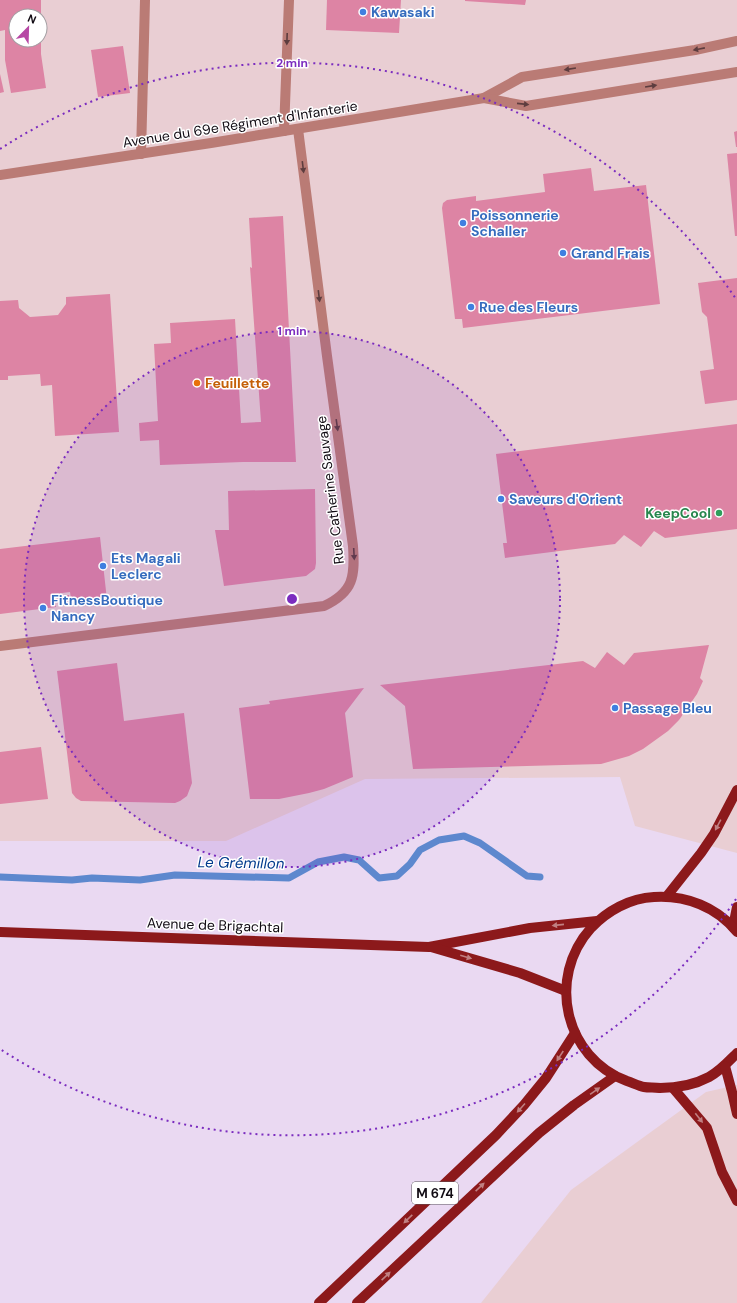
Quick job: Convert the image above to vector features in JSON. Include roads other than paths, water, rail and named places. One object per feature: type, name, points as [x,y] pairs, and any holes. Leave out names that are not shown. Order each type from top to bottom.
[{"type":"main road","points":[[667,896],[714,834],[737,790]]},
{"type":"main road","points":[[735,930],[714,911],[692,901],[667,896],[648,897],[630,902],[612,910],[597,921],[584,936],[574,953],[568,971],[566,991],[568,1013],[575,1033],[585,1050],[599,1065],[615,1076],[644,1087],[673,1088],[692,1084],[709,1077],[725,1066],[737,1054]]},
{"type":"main road","points":[[735,930],[737,907]]},
{"type":"main road","name":"Avenue de Brigachtal","points":[[0,932],[429,947],[530,928],[597,921]]},
{"type":"main road","name":"Avenue de Brigachtal","points":[[429,947],[520,973],[566,991]]},
{"type":"main road","name":"M 674","points":[[320,1303],[496,1135],[524,1105],[546,1078],[575,1033]]},
{"type":"main road","points":[[725,1066],[737,1114]]},
{"type":"main road","name":"M 674","points":[[357,1303],[539,1133],[615,1076]]},
{"type":"main road","points":[[673,1088],[707,1128],[722,1172],[737,1201]]},
{"type":"street","points":[[141,154],[145,0]]},
{"type":"street","points":[[284,131],[289,0]]},
{"type":"street","name":"Avenue du 69e Régiment d'Infanterie","points":[[0,175],[141,154],[484,98],[522,77],[696,50],[737,41]]},
{"type":"street","name":"Avenue du 69e Régiment d'Infanterie","points":[[484,98],[526,106],[737,72]]},
{"type":"street","name":"Rue Catherine Sauvage","points":[[0,646],[324,606],[333,602],[343,594],[349,585],[353,576],[353,546],[326,356],[298,129]]},
{"type":"waterway","name":"Le Grémillon","points":[[0,877],[72,880],[92,878],[140,880],[175,875],[289,878],[318,862],[344,857],[359,860],[379,878],[397,876],[410,864],[420,850],[439,840],[464,836],[480,843],[527,876],[540,877]]},
{"type":"place","name":"Kawasaki","points":[[363,12]]},
{"type":"place","name":"Poissonnerie Schaller","points":[[463,223]]},
{"type":"place","name":"Grand Frais","points":[[563,253]]},
{"type":"place","name":"Rue des Fleurs","points":[[471,307]]},
{"type":"place","name":"Feuillette","points":[[197,383]]},
{"type":"place","name":"Saveurs d'Orient","points":[[501,499]]},
{"type":"place","name":"KeepCool","points":[[719,513]]},
{"type":"place","name":"Ets Magali Leclerc","points":[[103,566]]},
{"type":"place","name":"FitnessBoutique Nancy","points":[[43,608]]},
{"type":"place","name":"Passage Bleu","points":[[615,708]]}]
